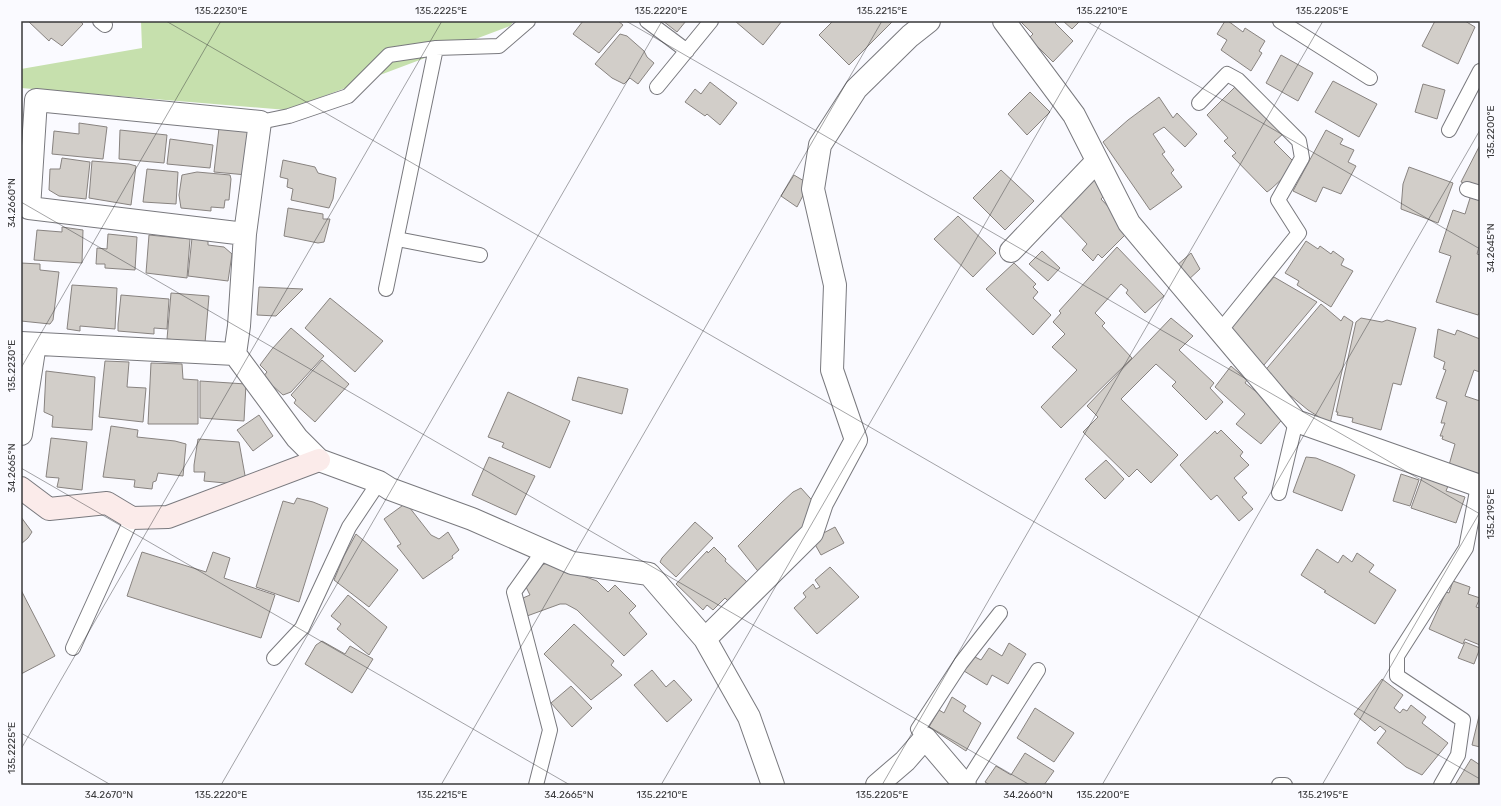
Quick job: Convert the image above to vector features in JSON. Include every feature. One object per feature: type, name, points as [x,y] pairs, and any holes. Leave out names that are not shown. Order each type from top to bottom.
[{"type":"street","points":[[705,639],[812,533],[822,503],[856,440],[832,370],[835,285],[813,189],[820,145],[856,89],[910,36],[929,21]]},
{"type":"street","points":[[1004,21],[1074,115],[1129,223],[1296,421],[1479,486]]},
{"type":"street","points":[[245,234],[25,208],[36,100],[260,122],[245,234],[239,326],[235,354],[297,438],[319,460],[379,482],[390,489],[472,519],[572,563],[649,574],[705,639],[749,717],[773,785]]},
{"type":"street","points":[[1011,251],[1097,161]]},
{"type":"street","points":[[21,434],[28,344],[235,354]]},
{"type":"street","points":[[21,488],[49,509],[107,503],[132,518],[168,517],[319,460]]},
{"type":"street","points":[[877,785],[905,761],[925,738],[965,785]]},
{"type":"lane","points":[[260,122],[289,116],[348,96],[388,55],[436,48],[499,46],[528,21]]},
{"type":"lane","points":[[647,21],[687,51]]},
{"type":"lane","points":[[656,88],[711,21]]},
{"type":"lane","points":[[1280,21],[1370,78]]},
{"type":"lane","points":[[386,289],[436,48]]},
{"type":"lane","points":[[1449,130],[1480,71]]},
{"type":"lane","points":[[1199,103],[1227,74],[1233,77],[1238,80],[1299,141],[1302,158],[1278,200],[1299,233],[1220,331]]},
{"type":"lane","points":[[397,239],[480,255]]},
{"type":"lane","points":[[1279,493],[1296,421]]},
{"type":"lane","points":[[274,658],[302,628],[350,527],[379,482]]},
{"type":"lane","points":[[1441,785],[1458,755],[1463,720],[1397,676],[1397,656],[1466,548],[1479,486]]},
{"type":"lane","points":[[73,648],[132,518]]},
{"type":"lane","points":[[536,785],[550,730],[514,592],[544,550]]},
{"type":"lane","points":[[925,738],[918,729],[961,662],[1000,613]]},
{"type":"lane","points":[[965,785],[1038,670]]},
{"type":"lane","points":[[1279,785],[1285,785]]},
{"type":"green space","points":[[141,21],[514,21],[510,26],[287,110],[21,88],[21,69],[142,48]]},
{"type":"building","points":[[28,21],[80,21],[83,24],[62,46],[51,38],[49,41]]},
{"type":"building","points":[[583,21],[618,21],[623,25],[599,53],[573,34]]},
{"type":"building","points":[[663,21],[686,21],[677,32]]},
{"type":"building","points":[[735,21],[782,21],[763,45]]},
{"type":"building","points":[[833,21],[893,21],[849,65],[819,35]]},
{"type":"building","points":[[1020,21],[1057,21],[1055,23],[1073,41],[1053,62],[1029,38],[1033,34]]},
{"type":"building","points":[[1063,21],[1080,21],[1072,29]]},
{"type":"building","points":[[1225,21],[1228,21],[1243,32],[1245,28],[1265,41],[1259,51],[1262,53],[1251,71],[1221,50],[1227,40],[1217,34]]},
{"type":"building","points":[[1435,21],[1465,21],[1475,27],[1458,64],[1422,46]]},
{"type":"building","points":[[620,34],[627,36],[644,51],[647,57],[654,63],[638,84],[630,78],[624,84],[612,78],[595,64]]},
{"type":"building","points":[[1281,55],[1313,73],[1298,101],[1266,83]]},
{"type":"building","points":[[1333,81],[1377,104],[1359,137],[1315,112]]},
{"type":"building","points":[[710,82],[737,103],[720,125],[707,114],[705,116],[685,102],[695,89],[701,94]]},
{"type":"building","points":[[1423,84],[1445,90],[1437,119],[1415,112]]},
{"type":"building","points":[[1237,85],[1284,133],[1274,142],[1297,165],[1267,192],[1232,156],[1236,153],[1224,141],[1228,138],[1207,115]]},
{"type":"building","points":[[1030,92],[1050,112],[1027,135],[1008,114]]},
{"type":"building","points":[[1159,97],[1173,118],[1177,113],[1197,134],[1185,147],[1164,127],[1153,134],[1165,152],[1162,154],[1174,170],[1171,173],[1182,187],[1150,210],[1103,142],[1128,120]]},
{"type":"building","points":[[79,123],[107,127],[103,159],[52,154],[54,131],[79,134]]},
{"type":"building","points":[[219,128],[249,131],[247,175],[214,172]]},
{"type":"building","points":[[120,130],[167,135],[164,163],[119,159]]},
{"type":"building","points":[[1326,130],[1343,139],[1340,144],[1354,150],[1348,162],[1356,166],[1341,194],[1323,187],[1316,202],[1293,191]]},
{"type":"building","points":[[170,139],[213,145],[210,168],[167,164]]},
{"type":"building","points":[[1480,145],[1480,190],[1461,182]]},
{"type":"building","points":[[62,158],[90,162],[86,199],[59,196],[49,190],[50,169],[60,169]]},
{"type":"building","points":[[283,160],[315,167],[318,173],[336,178],[333,199],[329,208],[291,200],[293,189],[287,187],[288,179],[280,177]]},
{"type":"building","points":[[92,161],[136,166],[131,205],[89,198]]},
{"type":"building","points":[[1409,167],[1453,183],[1438,223],[1401,209],[1403,184]]},
{"type":"building","points":[[147,169],[178,172],[176,204],[143,202]]},
{"type":"building","points":[[1001,170],[1034,201],[1005,230],[973,198]]},
{"type":"building","points":[[197,172],[230,175],[229,200],[225,200],[224,208],[211,207],[211,211],[181,208],[179,195],[182,175]]},
{"type":"building","points":[[1091,174],[1108,192],[1101,199],[1130,230],[1102,258],[1098,254],[1093,261],[1082,250],[1087,244],[1055,210]]},
{"type":"building","points":[[794,175],[809,184],[797,207],[781,196]]},
{"type":"building","points":[[1471,195],[1480,198],[1480,243],[1477,254],[1480,255],[1480,311],[1478,315],[1436,302],[1451,256],[1439,252],[1453,210],[1465,214]]},
{"type":"building","points":[[288,208],[323,214],[323,219],[330,219],[324,242],[318,243],[284,236]]},
{"type":"building","points":[[958,216],[996,253],[973,277],[934,239]]},
{"type":"building","points":[[62,227],[83,230],[82,263],[34,260],[37,230],[62,232]]},
{"type":"building","points":[[108,234],[137,237],[135,270],[105,268],[105,264],[96,264],[97,248],[107,249]]},
{"type":"building","points":[[149,235],[190,239],[187,278],[146,273]]},
{"type":"building","points":[[192,238],[208,241],[208,245],[224,247],[232,254],[228,281],[188,276]]},
{"type":"building","points":[[1306,241],[1318,249],[1320,246],[1331,254],[1333,251],[1344,259],[1341,265],[1353,271],[1331,307],[1297,285],[1299,281],[1285,273]]},
{"type":"building","points":[[1117,247],[1164,296],[1145,313],[1126,293],[1128,290],[1121,284],[1095,313],[1105,323],[1102,326],[1132,358],[1061,428],[1041,407],[1077,370],[1052,347],[1065,334],[1053,322],[1061,313],[1059,311]]},
{"type":"building","points":[[1042,251],[1060,268],[1048,281],[1029,264]]},
{"type":"building","points":[[1191,253],[1200,269],[1187,281],[1176,266]]},
{"type":"building","points":[[21,263],[40,264],[40,270],[59,272],[53,320],[50,324],[21,321]]},
{"type":"building","points":[[1014,263],[1036,284],[1033,287],[1038,292],[1033,298],[1051,315],[1033,335],[986,289]]},
{"type":"building","points":[[1274,277],[1317,302],[1264,365],[1244,349],[1247,345],[1229,330]]},
{"type":"building","points":[[72,285],[117,288],[115,329],[80,326],[80,331],[67,329]]},
{"type":"building","points":[[259,287],[303,289],[276,316],[257,315]]},
{"type":"building","points":[[171,293],[209,296],[205,343],[167,339]]},
{"type":"building","points":[[121,295],[169,299],[167,329],[154,328],[154,334],[118,331]]},
{"type":"building","points":[[330,298],[383,341],[355,372],[305,328]]},
{"type":"building","points":[[1321,304],[1341,321],[1344,316],[1353,322],[1330,424],[1308,410],[1263,373]]},
{"type":"building","points":[[1171,318],[1193,336],[1179,350],[1214,383],[1210,388],[1223,402],[1206,420],[1172,386],[1176,382],[1156,364],[1121,399],[1178,455],[1151,483],[1137,469],[1129,477],[1083,432],[1098,417],[1087,406]]},
{"type":"building","points":[[1361,318],[1382,322],[1387,320],[1416,328],[1401,385],[1393,383],[1381,430],[1352,422],[1353,418],[1337,415],[1338,412],[1336,412],[1356,322]]},
{"type":"building","points":[[291,328],[324,356],[291,392],[283,395],[263,377],[267,372],[260,365]]},
{"type":"building","points":[[1438,329],[1455,335],[1457,330],[1480,339],[1480,372],[1474,370],[1465,396],[1480,401],[1480,474],[1449,465],[1455,444],[1442,439],[1443,436],[1440,436],[1445,423],[1441,423],[1447,402],[1436,398],[1446,370],[1443,369],[1445,362],[1434,357]]},
{"type":"building","points":[[322,360],[349,384],[315,422],[294,403],[296,400],[291,395]]},
{"type":"building","points":[[105,361],[129,362],[127,387],[146,388],[143,422],[99,417]]},
{"type":"building","points":[[151,363],[182,364],[183,379],[198,380],[198,424],[148,424]]},
{"type":"building","points":[[1231,366],[1247,380],[1245,383],[1286,415],[1261,444],[1236,424],[1245,414],[1215,387]]},
{"type":"building","points":[[46,371],[95,377],[92,430],[52,427],[53,416],[44,412]]},
{"type":"building","points":[[578,377],[628,389],[622,414],[572,400]]},
{"type":"building","points":[[200,381],[246,384],[244,421],[200,418]]},
{"type":"building","points":[[508,392],[570,421],[550,468],[502,447],[504,443],[488,437]]},
{"type":"building","points":[[259,415],[273,436],[253,451],[237,430]]},
{"type":"building","points":[[111,426],[138,430],[137,437],[175,441],[186,444],[183,476],[158,473],[156,481],[153,482],[152,489],[134,487],[135,480],[103,477]]},
{"type":"building","points":[[1221,430],[1243,452],[1240,456],[1249,465],[1234,478],[1247,493],[1242,497],[1253,509],[1239,521],[1217,495],[1211,500],[1180,465],[1215,431],[1217,434]]},
{"type":"building","points":[[51,438],[87,442],[82,490],[57,487],[59,478],[46,477]]},
{"type":"building","points":[[198,439],[239,442],[246,481],[236,484],[204,481],[205,472],[194,472]]},
{"type":"building","points":[[489,457],[535,476],[516,515],[472,495]]},
{"type":"building","points":[[1306,457],[1316,458],[1355,475],[1342,511],[1293,492]]},
{"type":"building","points":[[1106,460],[1124,479],[1105,499],[1085,479]]},
{"type":"building","points":[[1424,472],[1450,481],[1446,491],[1465,497],[1456,523],[1411,508]]},
{"type":"building","points":[[1401,474],[1419,480],[1410,506],[1393,501]]},
{"type":"building","points":[[801,488],[818,507],[801,534],[761,575],[738,546],[781,503],[793,492]]},
{"type":"building","points":[[297,498],[328,508],[299,602],[256,587],[283,501],[294,504]]},
{"type":"building","points":[[406,503],[431,535],[439,539],[448,532],[459,550],[452,556],[453,558],[423,579],[397,546],[401,544],[384,519]]},
{"type":"building","points":[[21,517],[32,532],[21,544]]},
{"type":"building","points":[[695,522],[713,538],[676,577],[660,562]]},
{"type":"building","points":[[835,527],[844,543],[821,555],[812,539]]},
{"type":"building","points":[[356,534],[398,570],[369,607],[334,580],[344,556]]},
{"type":"building","points":[[714,547],[726,559],[725,561],[748,583],[730,603],[725,598],[713,610],[707,605],[703,610],[676,584],[707,551],[708,553]]},
{"type":"building","points":[[1317,549],[1338,563],[1343,555],[1352,562],[1357,553],[1374,565],[1369,572],[1396,590],[1375,624],[1324,592],[1326,591],[1301,575]]},
{"type":"building","points":[[142,552],[206,572],[213,552],[230,558],[224,578],[275,595],[261,638],[127,596]]},
{"type":"building","points":[[547,563],[597,581],[608,592],[615,585],[636,606],[629,613],[647,634],[624,656],[577,610],[566,604],[560,604],[527,616],[523,598],[530,595],[526,587],[542,565]]},
{"type":"building","points":[[830,567],[859,597],[817,634],[794,608],[806,597],[803,593],[813,584],[816,589],[820,587],[815,580]]},
{"type":"building","points":[[1453,581],[1470,587],[1468,594],[1480,598],[1476,607],[1480,608],[1480,645],[1465,639],[1463,644],[1429,629],[1446,592],[1449,593]]},
{"type":"building","points":[[21,590],[55,656],[21,674]]},
{"type":"building","points":[[348,595],[387,627],[369,655],[337,629],[341,624],[331,616]]},
{"type":"building","points":[[574,624],[614,661],[611,665],[622,675],[591,700],[544,654]]},
{"type":"building","points":[[322,641],[345,654],[350,646],[373,659],[352,693],[305,664],[316,645]]},
{"type":"building","points":[[1465,642],[1480,648],[1474,664],[1458,658]]},
{"type":"building","points":[[1009,643],[1026,654],[1008,684],[992,675],[987,685],[964,671],[973,656],[981,660],[989,648],[1002,656]]},
{"type":"building","points":[[652,670],[666,687],[674,680],[692,700],[667,722],[634,685]]},
{"type":"building","points":[[1382,679],[1403,695],[1394,708],[1400,713],[1403,709],[1407,711],[1411,705],[1426,717],[1422,723],[1448,743],[1422,775],[1406,767],[1377,743],[1386,731],[1380,726],[1375,731],[1354,714]]},
{"type":"building","points":[[571,686],[592,708],[572,727],[551,703]]},
{"type":"building","points":[[952,697],[966,706],[963,711],[981,723],[966,751],[929,727],[939,710],[944,713]]},
{"type":"building","points":[[1035,708],[1074,733],[1054,762],[1017,738]]},
{"type":"building","points":[[1480,712],[1480,747],[1472,745]]},
{"type":"building","points":[[1025,753],[1054,771],[1044,785],[990,785],[985,782],[996,766],[1011,775]]},
{"type":"building","points":[[1471,759],[1480,765],[1480,785],[1455,785]]}]
